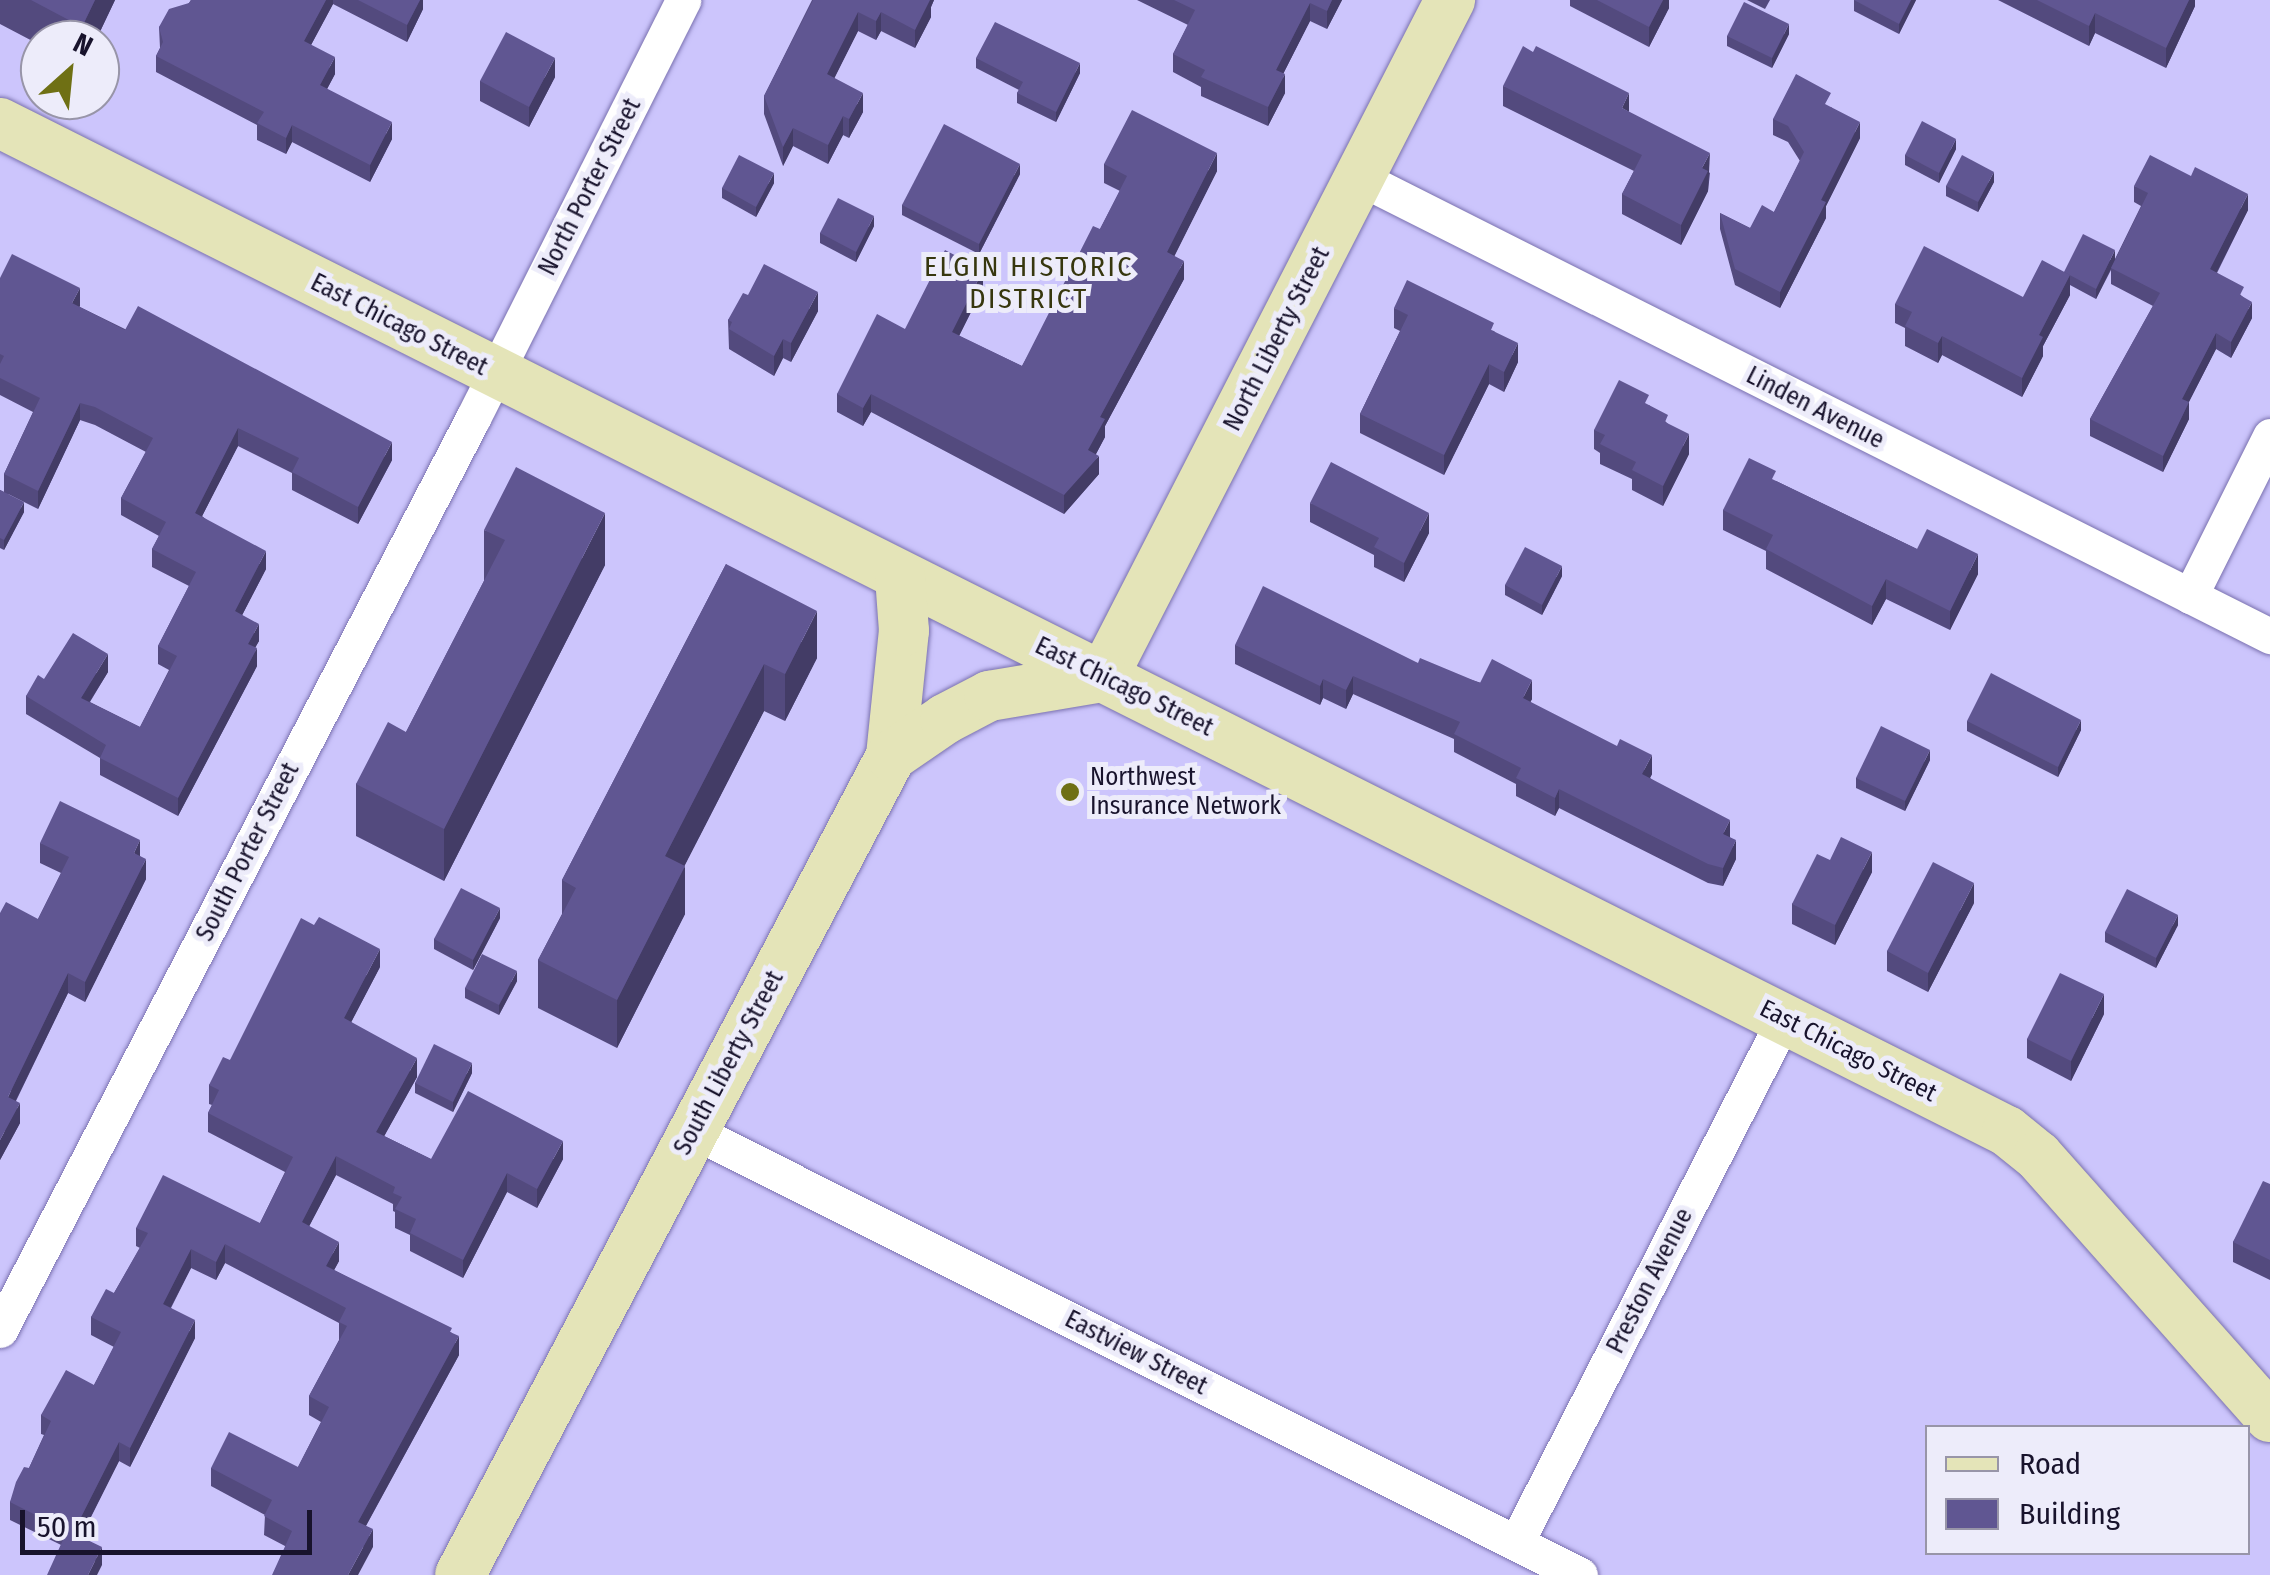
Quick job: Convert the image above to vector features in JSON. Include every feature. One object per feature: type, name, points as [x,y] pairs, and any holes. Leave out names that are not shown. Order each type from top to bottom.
[{"type":"main road","name":"North Liberty Street","points":[[1102,678],[1450,0]]},
{"type":"main road","name":"East Chicago Street","points":[[0,123],[2022,1142],[2270,1417]]},
{"type":"main road","points":[[892,756],[904,631],[900,576]]},
{"type":"main road","name":"South Liberty Street","points":[[460,1575],[892,756],[945,718],[989,696],[1102,678]]},
{"type":"street","name":"North Porter Street","points":[[496,373],[683,0]]},
{"type":"street","name":"Linden Avenue","points":[[1360,178],[2270,636]]},
{"type":"street","name":"South Porter Street","points":[[0,1330],[496,373]]},
{"type":"street","points":[[2190,596],[2270,436]]},
{"type":"street","name":"Preston Avenue","points":[[1516,1542],[1784,1019]]},
{"type":"street","name":"Eastview Street","points":[[692,1131],[1580,1575]]},
{"type":"building","points":[[31,0],[95,0],[85,20],[69,20]]},
{"type":"building","points":[[191,0],[326,0],[304,41],[335,57],[320,85],[392,122],[370,165],[292,125],[286,138],[257,123],[264,112],[156,56],[163,42],[159,27],[169,9]]},
{"type":"building","points":[[358,0],[420,0],[407,25]]},
{"type":"building","points":[[813,0],[930,0],[915,30],[881,12],[876,21],[858,12],[827,74],[863,93],[849,119],[843,116],[828,145],[793,128],[783,147],[764,96]]},
{"type":"building","points":[[1174,0],[1332,0],[1327,11],[1310,3],[1276,70],[1285,74],[1268,107],[1201,77],[1205,70],[1173,54],[1195,10]]},
{"type":"building","points":[[1597,0],[1663,0],[1649,27]]},
{"type":"building","points":[[1854,0],[1911,0],[1899,24]]},
{"type":"building","points":[[2037,0],[2189,0],[2166,48],[2095,13],[2089,26]]},
{"type":"building","points":[[1744,2],[1789,24],[1772,58],[1727,36]]},
{"type":"building","points":[[995,22],[1080,63],[1056,112],[1017,93],[1023,82],[976,58]]},
{"type":"building","points":[[506,32],[555,58],[529,107],[480,81]]},
{"type":"building","points":[[1523,46],[1533,52],[1536,46],[1629,93],[1622,108],[1710,153],[1702,168],[1708,171],[1681,225],[1622,194],[1642,155],[1503,86]]},
{"type":"building","points":[[1796,74],[1831,93],[1825,104],[1860,122],[1821,200],[1826,202],[1780,292],[1735,269],[1720,213],[1750,228],[1762,205],[1774,212],[1804,152],[1788,126],[1773,119]]},
{"type":"building","points":[[1132,110],[1217,153],[1167,252],[1184,261],[1100,417],[1105,419],[1088,450],[1099,456],[1064,495],[871,394],[863,408],[837,394],[877,314],[905,329],[945,250],[983,270],[952,332],[1022,366],[1093,226],[1100,229],[1127,176],[1104,164]]},
{"type":"building","points":[[1922,121],[1956,139],[1939,173],[1905,155]]},
{"type":"building","points":[[944,124],[1020,164],[979,244],[902,205]]},
{"type":"building","points":[[739,155],[774,173],[756,207],[722,188]]},
{"type":"building","points":[[1962,155],[1994,172],[1978,202],[1946,186]]},
{"type":"building","points":[[2150,155],[2191,176],[2195,167],[2248,194],[2210,269],[2244,287],[2240,295],[2252,302],[2231,342],[2216,333],[2182,399],[2189,402],[2163,456],[2090,419],[2160,293],[2111,268],[2148,193],[2134,186]]},
{"type":"building","points":[[838,198],[874,216],[856,252],[820,233]]},
{"type":"building","points":[[2083,234],[2115,250],[2096,289],[2064,272]]},
{"type":"building","points":[[1924,246],[2023,297],[2042,260],[2070,275],[2022,378],[1942,336],[1938,343],[1905,326],[1912,312],[1895,304]]},
{"type":"building","points":[[12,254],[80,288],[72,303],[125,330],[138,306],[392,442],[358,507],[292,472],[299,458],[238,428],[195,513],[266,551],[235,611],[259,624],[248,644],[257,648],[178,798],[100,758],[106,745],[26,696],[38,675],[44,679],[73,633],[108,654],[81,698],[140,727],[177,656],[158,646],[196,572],[152,549],[166,522],[121,498],[153,438],[95,407],[80,403],[38,491],[4,474],[40,398],[0,378],[4,356],[0,354],[0,278]]},
{"type":"building","points":[[764,264],[818,292],[791,343],[783,339],[774,356],[729,329],[732,322],[728,320],[743,293],[748,295]]},
{"type":"building","points":[[1407,280],[1494,323],[1491,330],[1518,343],[1504,372],[1489,364],[1444,455],[1360,414],[1408,315],[1394,308]]},
{"type":"building","points":[[1619,380],[1649,395],[1645,403],[1668,415],[1665,422],[1689,434],[1663,486],[1632,470],[1636,462],[1600,444],[1605,435],[1594,430]]},
{"type":"building","points":[[1749,458],[1776,471],[1772,479],[1917,549],[1927,529],[1978,554],[1950,611],[1886,579],[1872,606],[1766,549],[1773,535],[1723,510]]},
{"type":"building","points":[[1331,462],[1429,513],[1404,563],[1374,547],[1379,538],[1310,503]]},
{"type":"building","points":[[516,467],[605,513],[444,829],[356,784],[388,722],[406,732],[505,540],[484,530]]},
{"type":"building","points":[[0,490],[24,502],[4,540],[0,538]]},
{"type":"building","points":[[1525,547],[1562,566],[1542,605],[1505,585]]},
{"type":"building","points":[[726,564],[817,611],[785,674],[764,664],[665,856],[685,866],[617,1000],[538,960],[576,888],[562,880]]},
{"type":"building","points":[[1263,586],[1418,663],[1420,658],[1480,683],[1492,659],[1532,680],[1523,698],[1617,746],[1620,739],[1652,755],[1642,774],[1730,820],[1723,834],[1736,840],[1723,868],[1559,789],[1555,798],[1516,778],[1521,768],[1454,734],[1460,722],[1353,676],[1346,690],[1323,679],[1320,686],[1235,645]]},
{"type":"building","points":[[1991,673],[2081,720],[2058,767],[1967,721]]},
{"type":"building","points":[[1881,726],[1930,750],[1905,801],[1856,778]]},
{"type":"building","points":[[60,801],[140,840],[134,853],[146,859],[85,982],[68,973],[8,1097],[20,1103],[0,1140],[0,913],[6,902],[38,919],[69,857],[40,843]]},
{"type":"building","points":[[1841,837],[1872,852],[1835,925],[1792,904],[1817,854],[1830,860]]},
{"type":"building","points":[[1933,862],[1974,883],[1928,973],[1887,951]]},
{"type":"building","points":[[461,888],[500,908],[473,960],[434,939]]},
{"type":"building","points":[[2127,889],[2178,915],[2156,958],[2105,932]]},
{"type":"building","points":[[319,917],[380,949],[344,1018],[417,1058],[376,1132],[431,1159],[468,1091],[563,1141],[537,1189],[507,1173],[463,1260],[410,1233],[416,1219],[395,1209],[402,1197],[393,1193],[395,1187],[336,1156],[302,1222],[339,1242],[326,1266],[452,1328],[450,1332],[459,1336],[358,1522],[373,1529],[348,1575],[272,1575],[292,1531],[264,1516],[272,1500],[211,1468],[229,1432],[298,1467],[329,1407],[309,1396],[347,1326],[339,1322],[346,1308],[225,1244],[216,1262],[191,1249],[163,1304],[195,1320],[130,1448],[119,1442],[73,1533],[102,1547],[88,1575],[47,1575],[67,1531],[10,1502],[16,1482],[24,1467],[29,1468],[51,1421],[41,1415],[66,1370],[94,1385],[121,1332],[91,1317],[106,1289],[114,1293],[148,1233],[136,1228],[163,1175],[260,1223],[293,1157],[208,1113],[219,1090],[209,1085],[223,1057],[230,1060],[301,918],[314,925]]},
{"type":"building","points":[[482,954],[517,971],[499,1005],[465,988]]},
{"type":"building","points":[[2060,973],[2104,994],[2071,1061],[2027,1039]]},
{"type":"building","points":[[434,1044],[472,1063],[453,1102],[415,1083]]},
{"type":"building","points":[[2263,1181],[2270,1184],[2270,1260],[2233,1242]]},
{"type":"place","name":"Northwest Insurance Network","points":[[1070,792]]},
{"type":"district","name":"ELGIN HISTORIC DISTRICT","points":[[1029,283]]}]
